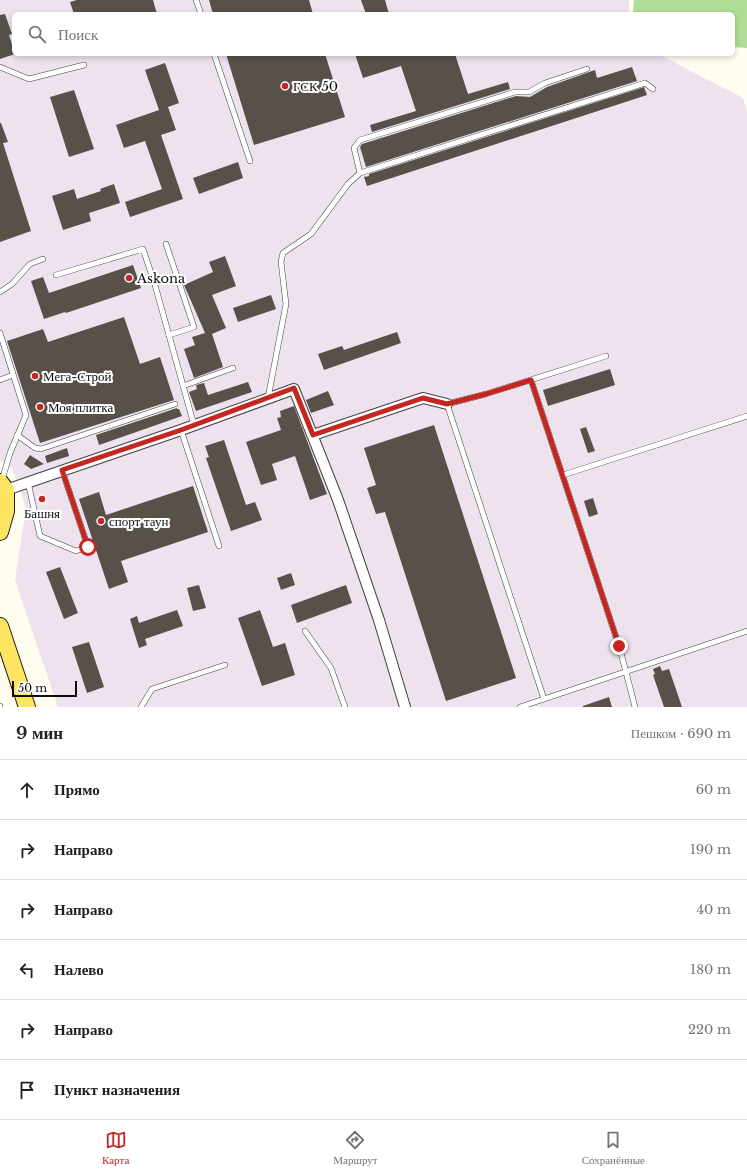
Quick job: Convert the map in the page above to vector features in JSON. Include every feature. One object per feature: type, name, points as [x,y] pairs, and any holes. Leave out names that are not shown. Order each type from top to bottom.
[{"type":"main road","points":[[0,532],[6,511],[2,485]]},
{"type":"main road","points":[[0,626],[27,707]]},
{"type":"street","points":[[2,485],[28,482],[181,430],[294,388],[338,500],[379,620],[405,707]]},
{"type":"street","points":[[313,435],[423,398],[447,404]]},
{"type":"lane","points":[[196,0],[200,12]]},
{"type":"lane","points":[[215,56],[250,161]]},
{"type":"lane","points":[[0,67],[29,79],[84,65]]},
{"type":"lane","points":[[360,173],[354,148],[360,140],[515,92],[529,92],[545,83],[587,69]]},
{"type":"lane","points":[[268,398],[286,304],[282,262],[283,253],[311,234],[348,184],[360,173],[645,83],[653,89]]},
{"type":"lane","points":[[166,244],[194,327],[169,335]]},
{"type":"lane","points":[[56,274],[143,249],[155,285],[194,425]]},
{"type":"lane","points":[[0,292],[12,284],[30,264],[43,259]]},
{"type":"lane","points":[[0,333],[26,415],[10,452],[2,485]]},
{"type":"lane","points":[[544,699],[447,404],[486,394],[606,356]]},
{"type":"lane","points":[[183,386],[234,368]]},
{"type":"lane","points":[[0,380],[13,375]]},
{"type":"lane","points":[[531,380],[626,672],[635,707]]},
{"type":"lane","points":[[17,435],[35,448],[41,449],[175,404]]},
{"type":"lane","points":[[563,475],[747,416]]},
{"type":"lane","points":[[181,430],[219,546]]},
{"type":"lane","points":[[28,482],[40,536],[76,551],[88,547],[62,470]]},
{"type":"lane","points":[[305,631],[331,668],[346,707]]},
{"type":"lane","points":[[520,707],[747,631]]},
{"type":"lane","points":[[141,707],[152,690],[225,665]]},
{"type":"shaded area","points":[[0,0],[629,0],[629,12],[12,12],[12,56],[662,56],[743,98],[747,111],[747,707],[58,707],[15,580],[26,507],[12,468],[0,460]]},
{"type":"green space","points":[[634,0],[747,0],[747,48],[735,47],[735,12],[633,12]]},
{"type":"building","points":[[77,0],[153,0],[156,12],[73,12],[70,2]]},
{"type":"building","points":[[209,0],[309,0],[312,12],[212,12]]},
{"type":"building","points":[[361,0],[385,0],[388,12],[365,12]]},
{"type":"building","points":[[5,14],[12,34],[9,35],[12,44],[12,55],[0,59],[0,15]]},
{"type":"building","name":"ГСК 50","points":[[227,56],[326,56],[345,117],[254,145]]},
{"type":"building","points":[[356,56],[456,56],[468,94],[508,82],[510,89],[372,132],[370,125],[416,111],[401,66],[363,78]]},
{"type":"building","points":[[165,63],[179,103],[168,107],[176,130],[161,135],[183,199],[130,217],[125,202],[162,189],[145,141],[124,148],[116,125],[159,110],[145,70]]},
{"type":"building","points":[[632,67],[637,81],[366,167],[360,147],[362,144],[516,96],[530,97],[547,87],[595,70],[597,78]]},
{"type":"building","points":[[644,87],[647,95],[367,186],[364,177],[369,176],[369,174]]},
{"type":"building","points":[[74,90],[94,149],[69,157],[50,97]]},
{"type":"building","points":[[0,123],[8,142],[3,143],[31,231],[0,242]]},
{"type":"building","points":[[238,162],[243,178],[199,194],[193,178]]},
{"type":"building","points":[[114,184],[120,203],[89,213],[91,221],[63,230],[52,196],[74,189],[77,199],[101,191],[100,189]]},
{"type":"building","points":[[225,256],[236,286],[212,295],[226,328],[212,334],[223,367],[194,378],[184,349],[195,345],[192,337],[205,333],[184,285],[213,272],[209,262]]},
{"type":"building","points":[[133,265],[141,288],[44,319],[31,281],[43,277],[49,293]]},
{"type":"building","points":[[271,295],[276,309],[238,322],[233,308]]},
{"type":"building","points":[[124,317],[140,364],[160,357],[174,400],[40,443],[7,341],[43,329],[48,342]]},
{"type":"building","points":[[397,332],[401,343],[324,370],[318,354],[342,346],[344,350]]},
{"type":"building","points":[[610,369],[615,385],[548,406],[543,390]]},
{"type":"building","points":[[248,382],[252,392],[196,411],[189,392],[197,389],[196,385],[204,383],[208,395]]},
{"type":"building","points":[[328,391],[334,405],[311,413],[306,400]]},
{"type":"building","points":[[294,406],[327,494],[310,500],[295,456],[272,464],[277,480],[261,485],[246,442],[281,430],[277,418],[281,417],[280,411]]},
{"type":"building","points":[[177,408],[182,416],[99,445],[96,435]]},
{"type":"building","points":[[434,425],[516,678],[446,701],[385,512],[376,514],[367,488],[376,485],[364,448]]},
{"type":"building","points":[[586,427],[595,451],[588,453],[580,429]]},
{"type":"building","points":[[224,440],[246,505],[255,502],[262,520],[231,531],[206,458],[209,457],[205,446]]},
{"type":"building","points":[[67,448],[69,456],[47,463],[45,456]]},
{"type":"building","points":[[30,455],[44,464],[31,469],[24,464]]},
{"type":"building","points":[[193,486],[208,532],[121,561],[128,582],[109,589],[79,499],[99,492],[106,515]]},
{"type":"building","points":[[593,498],[598,514],[589,517],[584,501]]},
{"type":"building","points":[[60,567],[78,613],[64,619],[46,572]]},
{"type":"building","points":[[291,573],[295,585],[281,590],[277,578]]},
{"type":"building","points":[[199,585],[206,608],[193,611],[187,588]]},
{"type":"building","points":[[346,585],[352,603],[297,623],[291,605]]},
{"type":"building","points":[[177,610],[183,626],[145,639],[147,645],[139,648],[130,619],[137,616],[139,623]]},
{"type":"building","points":[[260,610],[273,647],[285,643],[295,675],[262,686],[238,618]]},
{"type":"building","points":[[89,642],[104,687],[87,693],[72,647]]},
{"type":"building","points":[[660,666],[662,671],[669,669],[682,707],[664,707],[653,675],[655,674],[653,669]]},
{"type":"building","points":[[609,697],[612,707],[583,707],[583,706]]},
{"type":"place","name":"ГСК 50","points":[[285,86]]},
{"type":"place","name":"Askona","points":[[129,278]]},
{"type":"place","name":"Мега-Строй","points":[[35,376]]},
{"type":"place","name":"Моя плитка","points":[[40,407]]},
{"type":"place","name":"Башня","points":[[42,499]]},
{"type":"place","name":"спорт таун","points":[[101,521]]},
{"type":"route","points":[[88,547],[62,470],[181,430],[294,388],[313,435],[423,398],[447,404],[531,380],[619,646]]}]
